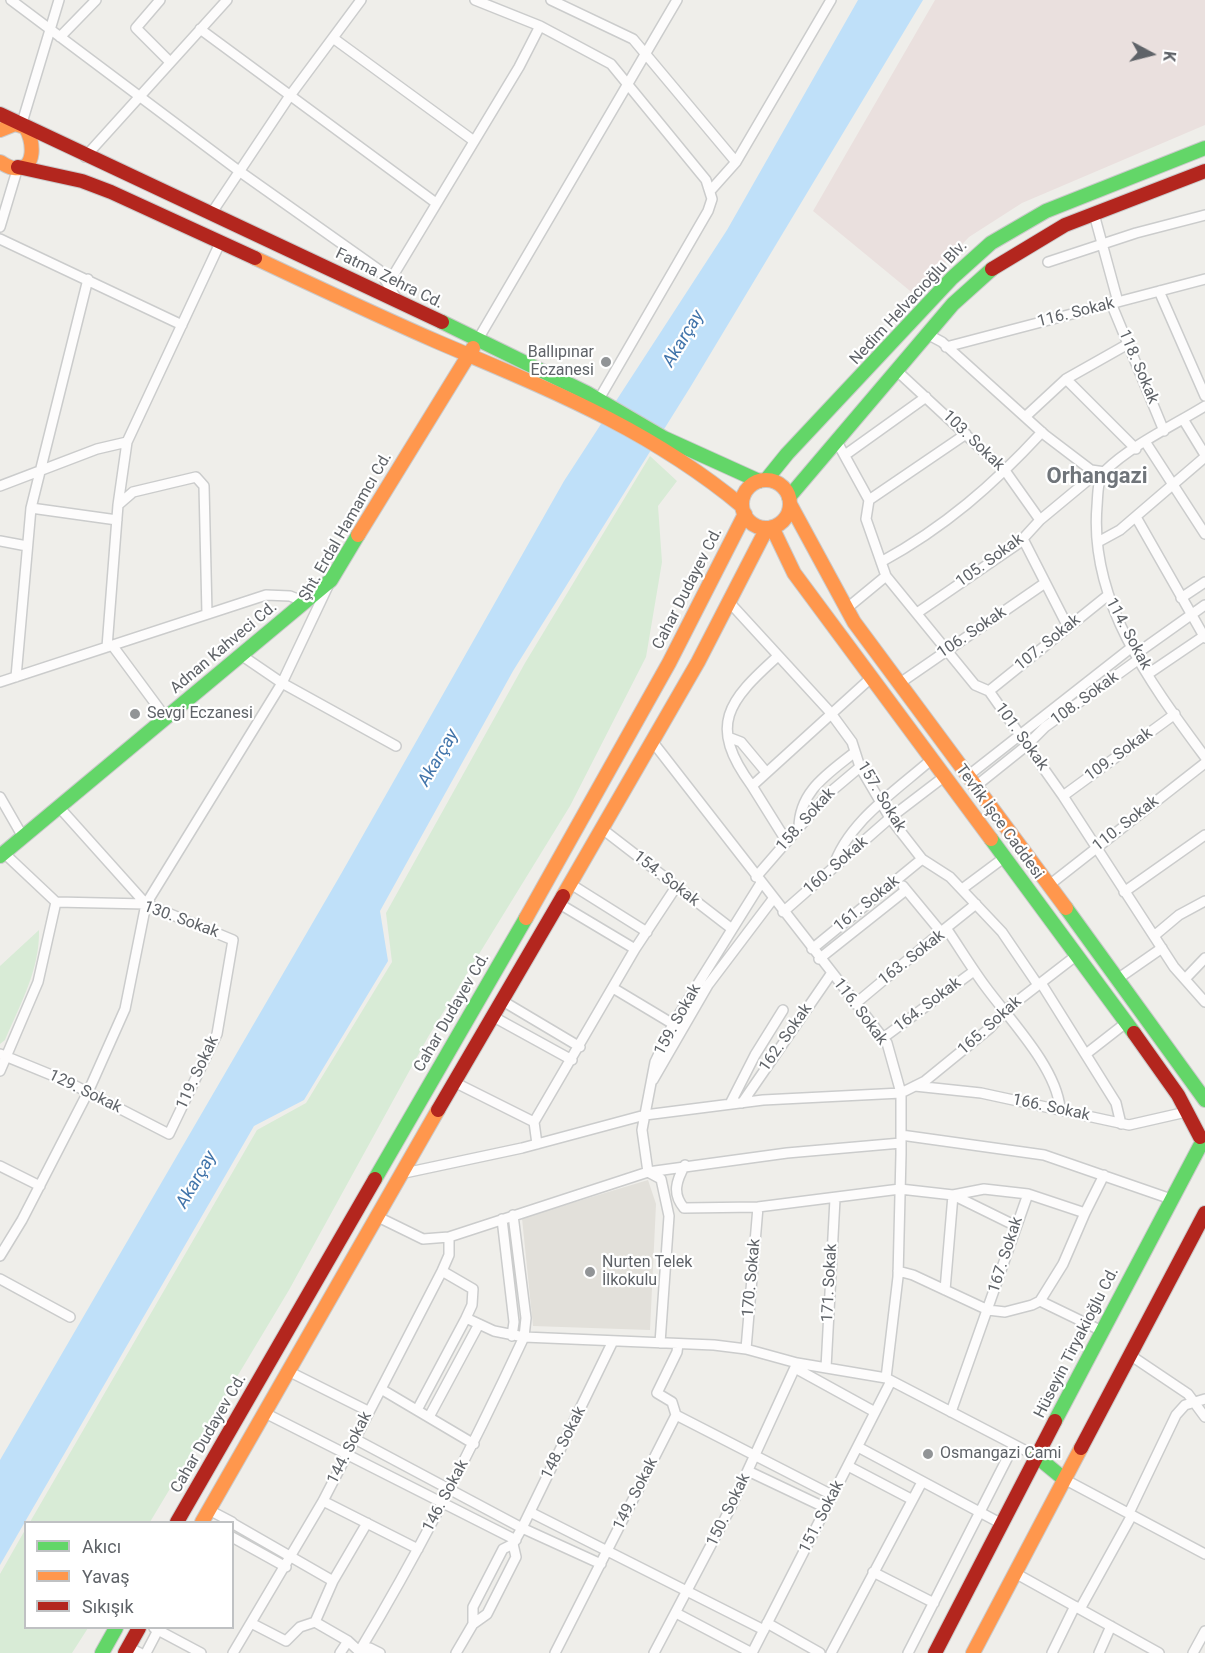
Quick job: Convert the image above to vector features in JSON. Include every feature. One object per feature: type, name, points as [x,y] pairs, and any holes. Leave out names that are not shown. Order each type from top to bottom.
[{"type":"main road","name":"Fatma Zehra Cd.","points":[[0,114],[21,126],[398,301],[604,406],[661,442],[704,475],[743,510]]},
{"type":"main road","points":[[0,130],[7,126],[21,126],[32,135],[35,148],[30,160],[18,167]]},
{"type":"main road","name":"Nedim Helvacıoğlu Blv.","points":[[763,481],[952,278],[991,243],[1046,211],[1205,148]]},
{"type":"main road","name":"Fatma Zehra Cd.","points":[[1,164],[82,181],[111,192],[469,355],[604,406]]},
{"type":"main road","points":[[1151,192],[1156,167]]},
{"type":"main road","name":"Nedim Helvacıoğlu Blv.","points":[[789,500],[836,440],[927,334],[972,286],[996,265],[1044,235],[1205,171]]},
{"type":"main road","name":"Şht. Erdal Hamamcı Cd.","points":[[330,580],[477,341]]},
{"type":"main road","name":"Fatma Zehra Cd.","points":[[661,442],[763,481]]},
{"type":"main road","points":[[205,1519],[400,1174],[652,741],[730,603],[769,527],[785,519],[789,500],[780,485],[763,481],[746,491],[743,510],[754,524],[769,527]]},
{"type":"main road","name":"Tevfik İşce Caddesi","points":[[789,500],[846,609],[1205,1100]]},
{"type":"main road","name":"Cahar Dudayev Cd.","points":[[178,1521],[544,887],[669,663],[743,510]]},
{"type":"main road","name":"Tevfik İşce Caddesi","points":[[769,527],[794,573],[1127,1022],[1186,1112],[1202,1146]]},
{"type":"main road","name":"Adnan Kahveci Cd.","points":[[2,855],[330,580]]},
{"type":"main road","points":[[981,825],[996,814]]},
{"type":"main road","name":"Hüseyin Tiryakioğlu Cd.","points":[[935,1653],[1171,1199],[1202,1146],[1205,1123]]},
{"type":"main road","points":[[973,1653],[1204,1217]]},
{"type":"main road","points":[[1036,1456],[1064,1479]]},
{"type":"main road","points":[[102,1653],[115,1629]]},
{"type":"main road","points":[[131,1651],[139,1629]]},
{"type":"street","points":[[11,0],[239,171],[379,270],[398,301]]},
{"type":"street","points":[[21,126],[59,0]]},
{"type":"street","points":[[60,37],[96,0]]},
{"type":"street","points":[[160,0],[136,28],[170,62]]},
{"type":"street","points":[[86,156],[227,0]]},
{"type":"street","points":[[211,214],[289,97],[361,0]]},
{"type":"street","points":[[475,0],[540,26],[600,56],[619,71],[706,180],[711,190]]},
{"type":"street","points":[[554,0],[633,39],[736,162]]},
{"type":"street","points":[[477,341],[677,0]]},
{"type":"street","points":[[604,406],[708,212],[711,190],[736,162],[831,0]]},
{"type":"street","points":[[388,284],[519,67],[540,26]]},
{"type":"street","points":[[200,29],[289,97],[436,203]]},
{"type":"street","points":[[333,38],[474,141]]},
{"type":"street","points":[[0,227],[18,167]]},
{"type":"street","name":"118. Sokak","points":[[1094,214],[1103,244],[1114,303],[1128,344],[1164,431]]},
{"type":"street","points":[[1048,262],[1205,215]]},
{"type":"street","points":[[0,239],[182,325]]},
{"type":"street","points":[[166,718],[109,646],[118,505],[127,442],[221,241]]},
{"type":"street","points":[[16,676],[30,508],[88,279]]},
{"type":"street","name":"116. Sokak","points":[[946,347],[1205,279]]},
{"type":"street","points":[[1159,291],[1205,396]]},
{"type":"street","points":[[927,334],[946,347],[1042,432],[1091,470],[1105,472],[1146,442],[1205,406]]},
{"type":"street","points":[[1025,417],[1066,378],[1128,344]]},
{"type":"street","name":"103. Sokak","points":[[896,370],[1006,472],[1040,520]]},
{"type":"street","points":[[1066,378],[1136,449]]},
{"type":"street","points":[[845,455],[926,397]]},
{"type":"street","points":[[1098,542],[1120,530],[1205,456],[1183,420]]},
{"type":"street","points":[[881,562],[944,524],[1006,472],[1042,432]]},
{"type":"street","points":[[869,500],[966,434]]},
{"type":"street","name":"101. Sokak","points":[[836,440],[869,500],[866,519],[886,576],[975,685],[989,691],[1019,737],[1063,796],[1162,948],[1205,1002]]},
{"type":"street","points":[[0,486],[97,449],[127,442]]},
{"type":"street","points":[[1146,442],[1205,534]]},
{"type":"street","points":[[1091,470],[1087,481],[1098,484]]},
{"type":"street","name":"114. Sokak","points":[[1105,472],[1098,484],[1095,523],[1107,596],[1148,674],[1205,757]]},
{"type":"street","points":[[118,505],[133,492],[196,477],[204,486],[207,614]]},
{"type":"street","name":"105. Sokak","points":[[917,613],[1023,539],[1040,520],[1087,481]]},
{"type":"street","points":[[30,508],[117,520]]},
{"type":"street","points":[[1136,517],[1204,637],[1148,674]]},
{"type":"street","points":[[1023,539],[1068,627]]},
{"type":"street","points":[[0,541],[27,546]]},
{"type":"street","points":[[846,609],[886,576]]},
{"type":"street","name":"Şht. Erdal Hamamcı Cd.","points":[[0,1256],[40,1186],[88,1092],[124,1009],[147,904],[282,683],[330,580]]},
{"type":"street","points":[[1181,598],[1205,582]]},
{"type":"street","name":"106. Sokak","points":[[900,683],[1045,583]]},
{"type":"street","points":[[0,682],[266,595],[290,596],[305,602]]},
{"type":"street","name":"107. Sokak","points":[[989,691],[1107,596]]},
{"type":"street","name":"157. Sokak","points":[[730,603],[830,712],[852,741],[860,767],[891,818],[922,859],[950,877],[1002,932],[1040,984],[1086,1054],[1116,1103],[1121,1124]]},
{"type":"street","points":[[973,781],[1019,737],[1205,605]]},
{"type":"street","name":"108. Sokak","points":[[973,781],[1026,746],[1045,727],[1136,654]]},
{"type":"street","points":[[241,655],[282,683],[396,746]]},
{"type":"street","points":[[778,656],[752,680],[728,713],[728,737],[729,751],[787,842]]},
{"type":"street","points":[[752,786],[830,712],[872,677]]},
{"type":"street","name":"109. Sokak","points":[[1063,796],[1175,714]]},
{"type":"street","points":[[728,737],[741,742],[766,772]]},
{"type":"street","name":"116. Sokak","points":[[652,741],[819,959],[887,1043],[901,1093],[898,1271],[889,1379]]},
{"type":"street","points":[[799,828],[799,814],[811,790],[855,752]]},
{"type":"street","points":[[833,869],[839,849],[844,842],[882,802],[932,759]]},
{"type":"street","name":"110. Sokak","points":[[1048,886],[1205,762]]},
{"type":"street","name":"158. Sokak","points":[[759,880],[787,842],[828,794],[860,767]]},
{"type":"street","name":"160. Sokak","points":[[783,912],[891,818],[945,776]]},
{"type":"street","points":[[0,797],[23,837]]},
{"type":"street","points":[[59,807],[147,904]]},
{"type":"street","name":"154. Sokak","points":[[601,828],[732,929]]},
{"type":"street","points":[[1124,892],[1205,836]]},
{"type":"street","points":[[0,1071],[4,1055],[38,982],[56,902],[2,855]]},
{"type":"street","points":[[962,889],[1005,857]]},
{"type":"street","name":"161. Sokak","points":[[812,949],[922,859]]},
{"type":"street","points":[[897,879],[944,930],[976,904]]},
{"type":"street","name":"159. Sokak","points":[[648,1172],[642,1131],[655,1062],[673,1024],[732,929],[759,880]]},
{"type":"street","points":[[569,883],[647,932]]},
{"type":"street","points":[[537,1144],[534,1122],[580,1047],[635,949],[676,887]]},
{"type":"street","points":[[819,959],[906,890]]},
{"type":"street","points":[[651,1082],[708,985],[773,899]]},
{"type":"street","points":[[1154,936],[1179,915],[1205,901]]},
{"type":"street","name":"130. Sokak","points":[[56,902],[147,904],[233,940]]},
{"type":"street","points":[[558,903],[635,949]]},
{"type":"street","name":"163. Sokak","points":[[855,1004],[944,930],[1044,1066],[1055,1088],[1060,1108]]},
{"type":"street","name":"119. Sokak","points":[[169,1134],[218,1034],[233,940]]},
{"type":"street","points":[[1116,980],[1162,948]]},
{"type":"street","name":"165. Sokak","points":[[901,1093],[915,1086],[990,1028],[1004,1012],[1077,955]]},
{"type":"street","points":[[1185,979],[1205,958]]},
{"type":"street","name":"164. Sokak","points":[[883,1038],[974,971]]},
{"type":"street","name":"162. Sokak","points":[[742,1103],[831,974]]},
{"type":"street","points":[[613,988],[682,1030]]},
{"type":"street","points":[[501,1000],[580,1047]]},
{"type":"street","points":[[730,1104],[755,1055],[783,1010]]},
{"type":"street","points":[[492,1016],[572,1060]]},
{"type":"street","points":[[1086,1054],[1127,1022]]},
{"type":"street","name":"129. Sokak","points":[[4,1055],[88,1092],[169,1134]]},
{"type":"street","points":[[454,1082],[534,1122]]},
{"type":"street","name":"166. Sokak","points":[[915,1086],[981,1093],[1060,1108],[1121,1124],[1148,1121],[1186,1112]]},
{"type":"street","points":[[400,1174],[537,1144],[645,1115],[730,1104],[901,1093]]},
{"type":"street","points":[[376,1216],[423,1239],[449,1237],[648,1172],[684,1165],[901,1139],[1044,1155],[1171,1199]]},
{"type":"street","points":[[684,1165],[676,1187],[677,1199],[684,1208],[758,1207],[900,1189],[953,1195],[984,1189],[1028,1194],[1084,1213]]},
{"type":"street","points":[[0,1166],[40,1186]]},
{"type":"street","points":[[648,1172],[661,1179],[669,1216],[660,1343]]},
{"type":"street","points":[[898,1271],[906,1272],[988,1310],[1005,1312],[1040,1301],[1063,1264],[1084,1213],[1104,1175]]},
{"type":"street","name":"167. Sokak","points":[[951,1412],[1028,1194]]},
{"type":"street","points":[[953,1195],[1016,1226]]},
{"type":"street","points":[[945,1290],[953,1195]]},
{"type":"street","name":"171. Sokak","points":[[826,1368],[835,1198]]},
{"type":"street","name":"170. Sokak","points":[[746,1350],[758,1207]]},
{"type":"street","points":[[513,1215],[526,1318],[524,1337]]},
{"type":"street","points":[[502,1218],[514,1322],[512,1336]]},
{"type":"street","name":"144. Sokak","points":[[233,1653],[286,1567],[348,1455],[442,1271],[449,1255],[449,1237]]},
{"type":"street","points":[[417,1410],[472,1305],[473,1289],[442,1271]]},
{"type":"street","points":[[0,1279],[70,1317]]},
{"type":"street","points":[[1040,1301],[1102,1331]]},
{"type":"street","points":[[466,1318],[512,1336],[678,1344],[746,1350],[796,1365],[889,1379],[1036,1456]]},
{"type":"street","points":[[429,1417],[479,1324]]},
{"type":"street","name":"146. Sokak","points":[[360,1651],[474,1444],[524,1337]]},
{"type":"street","name":"148. Sokak","points":[[473,1624],[473,1608],[503,1549],[514,1542],[522,1528],[613,1341]]},
{"type":"street","points":[[678,1344],[677,1352],[657,1393],[672,1402],[676,1415],[832,1495]]},
{"type":"street","points":[[1130,1355],[1188,1394],[1205,1417]]},
{"type":"street","points":[[796,1365],[875,1412]]},
{"type":"street","name":"150. Sokak","points":[[654,1653],[748,1471],[796,1365]]},
{"type":"street","points":[[288,1371],[368,1412]]},
{"type":"street","name":"151. Sokak","points":[[752,1653],[875,1412],[889,1379]]},
{"type":"street","points":[[381,1389],[474,1444]]},
{"type":"street","points":[[1052,1653],[1130,1514],[1172,1422],[1185,1405],[1195,1404],[1205,1399]]},
{"type":"street","points":[[265,1413],[442,1502],[514,1542]]},
{"type":"street","name":"149. Sokak","points":[[555,1653],[676,1415]]},
{"type":"street","points":[[355,1439],[522,1528],[601,1564]]},
{"type":"street","points":[[908,1653],[1014,1445]]},
{"type":"street","points":[[858,1446],[1002,1524]]},
{"type":"street","points":[[848,1466],[911,1499]]},
{"type":"street","points":[[748,1471],[826,1508]]},
{"type":"street","points":[[1064,1479],[1205,1554]]},
{"type":"street","points":[[831,1653],[922,1482]]},
{"type":"street","points":[[323,1501],[418,1549]]},
{"type":"street","points":[[530,1512],[688,1591],[820,1653]]},
{"type":"street","points":[[234,1524],[333,1581]]},
{"type":"street","points":[[250,1623],[286,1641],[300,1627],[315,1622],[333,1581],[367,1524]]},
{"type":"street","points":[[234,1538],[286,1567]]},
{"type":"street","name":"148. Sokak","points":[[456,1653],[473,1624],[487,1614],[516,1557],[514,1542]]},
{"type":"street","points":[[873,1572],[934,1603]]},
{"type":"street","points":[[1015,1573],[1153,1652]]},
{"type":"street","points":[[676,1613],[752,1653]]},
{"type":"street","points":[[315,1622],[348,1641],[360,1651],[370,1648],[380,1653]]},
{"type":"street","points":[[1099,1653],[1111,1626]]},
{"type":"street","points":[[146,1653],[156,1629],[201,1653]]},
{"type":"street","points":[[1193,1653],[1205,1631]]},
{"type":"street","points":[[340,1653],[348,1641]]},
{"type":"shaded area","points":[[935,0],[1205,0],[1205,125],[1022,203],[969,237],[915,295],[813,211]]},
{"type":"shaded area","name":"Nurten Telek İlkokulu","points":[[648,1180],[656,1204],[650,1330],[533,1326],[522,1218]]},
{"type":"green space","points":[[650,456],[677,481],[658,506],[662,562],[646,657],[570,806],[428,1037],[289,1290],[151,1521],[31,1521],[257,1130],[306,1103],[392,962],[386,913],[525,663]]},
{"type":"green space","points":[[39,930],[33,973],[5,1040],[0,1044],[0,966]]},
{"type":"green space","points":[[24,1532],[24,1629],[87,1629],[72,1653],[0,1653],[0,1574]]},
{"type":"water","name":"Akarçay","points":[[858,0],[923,0],[691,386],[513,671],[380,911],[388,961],[304,1100],[254,1126],[0,1565],[0,1460],[341,874],[564,481],[727,230]]},
{"type":"traffic: fast","points":[[766,480],[787,454],[952,278],[991,243],[1046,211],[1205,148]]},
{"type":"traffic: fast","points":[[789,497],[953,304],[992,269]]},
{"type":"traffic: fast","points":[[442,322],[587,393],[664,438],[759,481]]},
{"type":"traffic: fast","points":[[0,856],[331,580],[358,535]]},
{"type":"traffic: fast","points":[[991,839],[1134,1033]]},
{"type":"traffic: fast","points":[[1066,908],[1205,1100]]},
{"type":"traffic: fast","points":[[375,1179],[526,918]]},
{"type":"traffic: fast","points":[[1055,1421],[1200,1146]]},
{"type":"traffic: fast","points":[[1036,1456],[1064,1479]]},
{"type":"traffic: fast","points":[[102,1653],[115,1629]]},
{"type":"traffic: slow","points":[[0,130],[15,124],[25,127],[32,146],[32,154],[27,165],[14,168],[0,162]]},
{"type":"traffic: slow","points":[[255,258],[596,412],[670,454],[742,506]]},
{"type":"traffic: slow","points":[[358,535],[473,348]]},
{"type":"traffic: slow","points":[[766,480],[783,487],[790,504],[783,521],[766,528],[749,521],[742,504],[749,487],[766,480]]},
{"type":"traffic: slow","points":[[790,504],[854,622],[1066,908]]},
{"type":"traffic: slow","points":[[526,918],[669,663],[745,514]]},
{"type":"traffic: slow","points":[[772,527],[794,573],[991,839]]},
{"type":"traffic: slow","points":[[563,896],[698,662],[767,528]]},
{"type":"traffic: slow","points":[[203,1521],[438,1110]]},
{"type":"traffic: slow","points":[[973,1653],[1081,1448]]},
{"type":"traffic: jam","points":[[0,114],[442,322]]},
{"type":"traffic: jam","points":[[18,167],[82,181],[111,192],[255,258]]},
{"type":"traffic: jam","points":[[992,269],[1065,225],[1205,171]]},
{"type":"traffic: jam","points":[[438,1110],[563,896]]},
{"type":"traffic: jam","points":[[1134,1033],[1178,1095],[1200,1137]]},
{"type":"traffic: jam","points":[[178,1521],[375,1179]]},
{"type":"traffic: jam","points":[[1081,1448],[1205,1213]]},
{"type":"traffic: jam","points":[[935,1653],[1055,1421]]},
{"type":"traffic: jam","points":[[125,1653],[138,1629]]},
{"type":"place","name":"Ballıpınar Eczanesi","points":[[606,362]]},
{"type":"place","name":"Sevgi Eczanesi","points":[[135,714]]},
{"type":"place","name":"Nurten Telek İlkokulu","points":[[590,1272]]},
{"type":"place","name":"Osmangazi Cami","points":[[928,1454]]},
{"type":"district","name":"Orhangazi","points":[[1097,477]]}]
